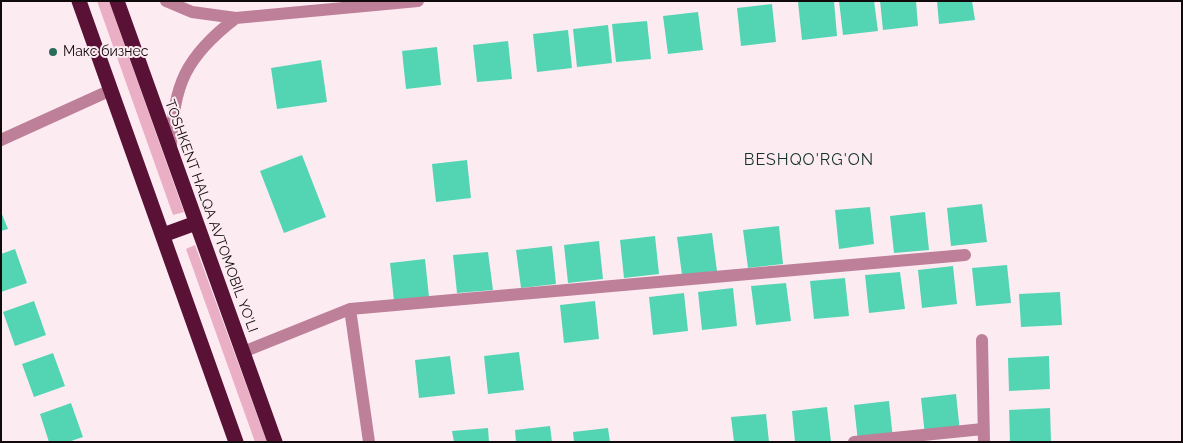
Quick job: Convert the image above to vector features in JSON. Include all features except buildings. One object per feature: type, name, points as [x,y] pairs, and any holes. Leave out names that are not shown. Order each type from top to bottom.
[{"type":"highway","points":[[79,1],[236,442]]},
{"type":"highway","name":"TOSHKENT HALQA AVTOMOBIL YO'LI","points":[[117,1],[275,442]]},
{"type":"highway","points":[[163,235],[196,223]]},
{"type":"street","points":[[166,1],[192,12],[236,18],[418,1]]},
{"type":"street","points":[[170,151],[172,119],[179,86],[190,64],[204,45],[236,18]]},
{"type":"street","points":[[1,140],[111,90]]},
{"type":"street","points":[[243,352],[350,309],[965,255]]},
{"type":"street","points":[[350,309],[369,442]]},
{"type":"street","points":[[854,442],[984,435],[982,340]]},
{"type":"shaded area","points":[[97,1],[109,1],[184,212],[173,215]]},
{"type":"shaded area","points":[[195,245],[267,442],[255,442],[186,249]]},
{"type":"place","name":"Макс бизнес","points":[[53,52]]},
{"type":"district","name":"BESHQO'RG'ON","points":[[809,160]]}]
